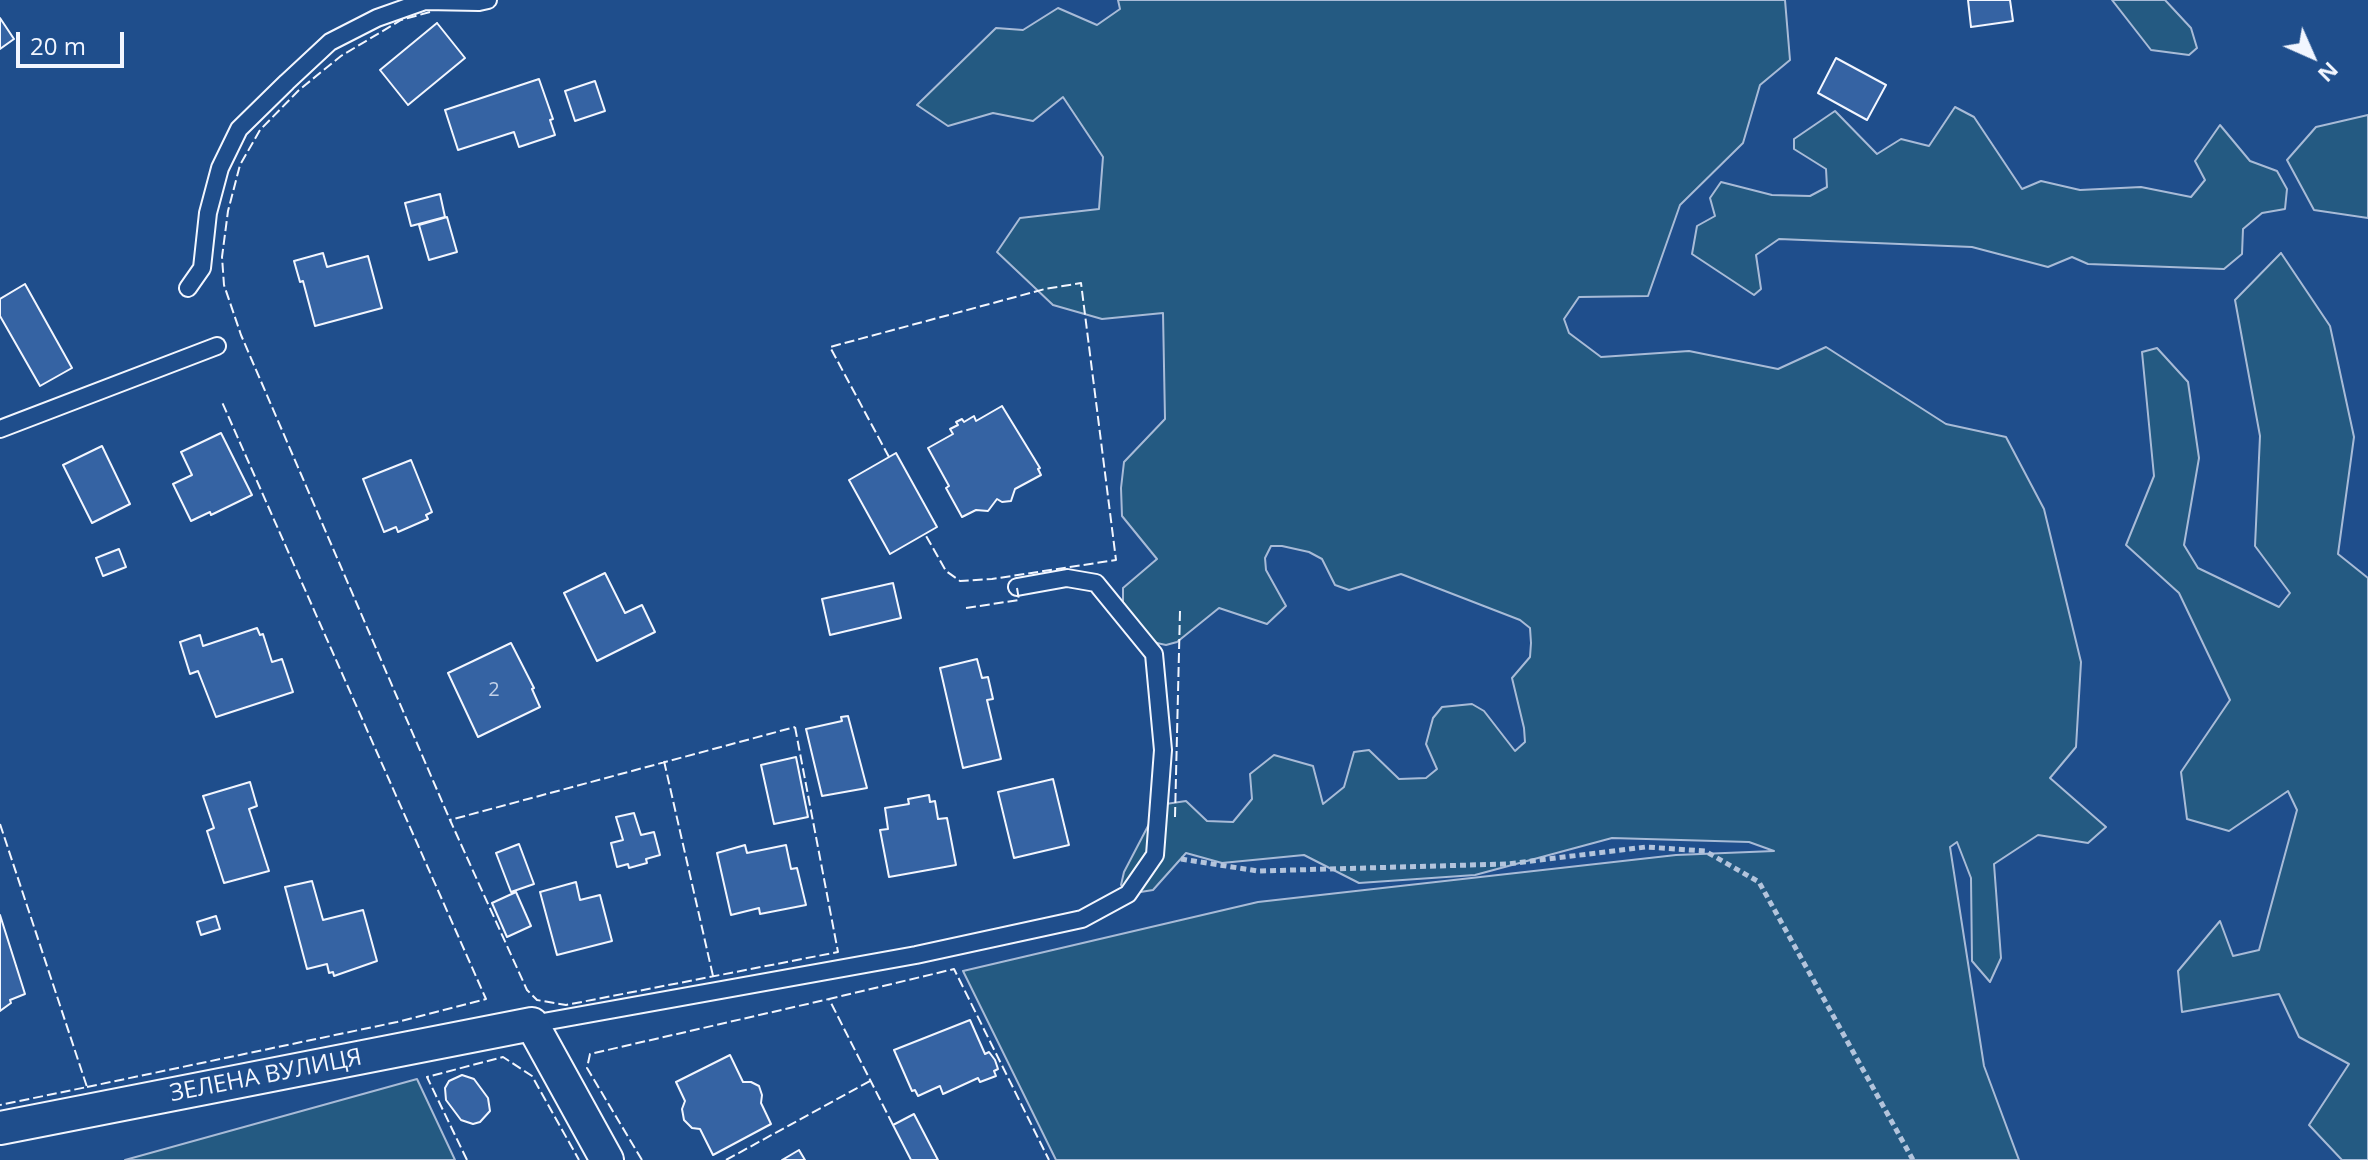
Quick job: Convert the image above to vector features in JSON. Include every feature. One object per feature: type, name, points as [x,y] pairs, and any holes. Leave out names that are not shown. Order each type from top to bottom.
[{"type":"street","name":"ЗЕЛЕНА ВУЛИЦЯ","points":[[0,1128],[532,1024]]},
{"type":"street","points":[[532,1024],[607,1160]]},
{"type":"lane","points":[[188,288],[202,268],[208,213],[220,168],[239,129],[287,82],[330,42],[377,18],[425,1],[488,0]]},
{"type":"lane","points":[[0,429],[217,346]]},
{"type":"lane","points":[[532,1024],[916,955],[1082,919],[1128,894],[1155,855],[1163,750],[1154,654],[1096,583],[1067,578],[1017,587]]},
{"type":"path","points":[[1155,855],[1258,871],[1507,864],[1646,847],[1705,851],[1759,882],[1913,1160]]},
{"type":"shaded area","points":[[1118,0],[1785,0],[1790,60],[1760,85],[1743,143],[1680,205],[1648,296],[1579,297],[1564,319],[1569,333],[1601,357],[1689,351],[1778,369],[1826,347],[1946,424],[2006,437],[2044,509],[2081,662],[2076,747],[2050,778],[2106,827],[2088,843],[2038,835],[1994,864],[2001,958],[1990,982],[1972,961],[1971,878],[1957,842],[1950,847],[1984,1066],[2019,1160],[1056,1160],[963,971],[1258,902],[1676,855],[1774,851],[1749,842],[1612,838],[1475,875],[1359,883],[1304,855],[1222,863],[1186,853],[1153,890],[1128,894],[1121,885],[1124,872],[1159,805],[1186,801],[1207,821],[1233,822],[1252,799],[1250,774],[1274,755],[1313,766],[1323,804],[1344,787],[1354,752],[1369,750],[1399,779],[1426,778],[1437,769],[1426,744],[1433,718],[1442,707],[1472,704],[1484,711],[1515,751],[1525,742],[1512,678],[1530,657],[1531,643],[1530,628],[1520,620],[1401,574],[1349,590],[1335,585],[1322,559],[1309,552],[1282,546],[1271,546],[1265,558],[1266,570],[1286,606],[1267,624],[1219,608],[1177,642],[1166,645],[1129,637],[1123,625],[1123,588],[1157,559],[1122,516],[1121,488],[1124,462],[1165,419],[1163,313],[1102,319],[1053,305],[997,252],[1020,218],[1099,209],[1103,157],[1063,97],[1033,121],[993,113],[948,126],[917,105],[996,28],[1023,30],[1058,8],[1097,25],[1120,9]]},
{"type":"shaded area","points":[[2112,0],[2165,0],[2191,28],[2197,48],[2189,55],[2151,50]]},
{"type":"shaded area","points":[[1955,107],[1974,117],[2022,189],[2041,181],[2080,190],[2141,187],[2191,197],[2205,180],[2195,161],[2220,125],[2250,161],[2277,171],[2287,189],[2285,209],[2262,213],[2243,229],[2242,254],[2224,269],[2088,264],[2072,257],[2048,267],[1972,247],[1779,239],[1756,255],[1761,289],[1754,295],[1692,254],[1697,226],[1715,216],[1710,198],[1721,182],[1772,195],[1810,196],[1827,187],[1826,169],[1794,149],[1794,139],[1835,111],[1877,154],[1901,139],[1929,146]]},
{"type":"shaded area","points":[[2368,115],[2368,218],[2314,210],[2287,160],[2316,127]]},
{"type":"shaded area","points":[[2281,253],[2330,326],[2354,437],[2338,554],[2368,578],[2368,1160],[2342,1160],[2309,1125],[2349,1064],[2299,1037],[2279,994],[2182,1012],[2178,971],[2220,921],[2233,956],[2259,950],[2297,810],[2288,791],[2229,831],[2187,819],[2181,772],[2230,700],[2179,593],[2126,545],[2154,476],[2142,352],[2157,348],[2188,382],[2199,458],[2184,545],[2198,568],[2279,607],[2290,593],[2255,546],[2260,436],[2235,300]]},
{"type":"shaded area","points":[[417,1079],[455,1160],[125,1160]]},
{"type":"building","points":[[1968,0],[2010,0],[2013,21],[1971,27]]},
{"type":"building","points":[[0,18],[14,39],[0,49]]},
{"type":"building","points":[[437,23],[465,58],[408,105],[380,70]]},
{"type":"building","points":[[1836,58],[1886,85],[1867,120],[1818,93]]},
{"type":"building","points":[[539,79],[553,119],[550,120],[555,135],[519,147],[514,132],[458,150],[445,110]]},
{"type":"building","points":[[595,81],[605,111],[575,121],[565,91]]},
{"type":"building","points":[[440,194],[445,217],[411,226],[405,203]]},
{"type":"building","points":[[447,217],[457,252],[429,260],[419,225]]},
{"type":"building","points":[[323,253],[327,267],[368,256],[382,308],[315,326],[303,281],[300,282],[294,261]]},
{"type":"building","points":[[25,284],[72,368],[40,386],[0,316],[0,299]]},
{"type":"building","points":[[1002,406],[1040,468],[1041,475],[1015,489],[1011,501],[997,499],[988,511],[976,510],[962,517],[928,448],[953,434],[950,429],[958,425],[956,422],[962,419],[964,422],[974,416],[976,421]]},
{"type":"building","points":[[221,433],[252,495],[191,521],[173,484],[192,475],[181,452]]},
{"type":"building","points":[[102,446],[130,504],[92,523],[63,465]]},
{"type":"building","points":[[896,453],[937,527],[890,554],[849,480]]},
{"type":"building","points":[[411,460],[432,512],[426,515],[428,519],[398,532],[396,527],[384,532],[363,479]]},
{"type":"building","points":[[119,549],[126,567],[103,576],[96,558]]},
{"type":"building","points":[[605,573],[625,613],[642,605],[655,632],[597,661],[564,593]]},
{"type":"building","points":[[893,583],[901,618],[830,635],[822,599]]},
{"type":"building","points":[[257,628],[260,635],[263,634],[272,662],[282,659],[293,692],[216,717],[198,671],[190,674],[180,642],[200,635],[203,646]]},
{"type":"building","points":[[511,643],[540,707],[478,737],[448,673]]},
{"type":"building","points":[[977,659],[982,678],[988,677],[993,699],[987,700],[1001,759],[963,768],[940,668]]},
{"type":"building","points":[[848,716],[867,788],[822,796],[806,729],[842,721],[841,717]]},
{"type":"building","points":[[796,757],[808,817],[774,824],[761,765]]},
{"type":"building","points":[[1053,779],[1069,845],[1014,858],[998,792]]},
{"type":"building","points":[[250,782],[257,806],[249,809],[269,871],[224,883],[207,831],[214,828],[203,796]]},
{"type":"building","points":[[929,795],[930,802],[935,801],[938,819],[947,818],[956,865],[889,877],[880,830],[888,829],[885,808],[909,804],[908,799]]},
{"type":"building","points":[[634,813],[641,835],[654,832],[660,855],[646,859],[647,863],[629,868],[628,864],[617,867],[611,843],[623,840],[616,817]]},
{"type":"building","points":[[519,844],[534,884],[511,892],[496,853]]},
{"type":"building","points":[[745,845],[747,853],[786,845],[791,869],[797,868],[806,905],[760,914],[759,908],[731,915],[717,853]]},
{"type":"building","points":[[312,881],[323,920],[363,910],[377,961],[334,976],[333,972],[329,973],[327,964],[307,969],[285,887]]},
{"type":"building","points":[[576,882],[580,900],[600,895],[612,941],[557,955],[540,892]]},
{"type":"building","points":[[516,892],[531,926],[507,937],[492,903]]},
{"type":"building","points":[[0,915],[25,994],[10,1000],[11,1003],[0,1011]]},
{"type":"building","points":[[216,916],[220,929],[201,935],[197,922]]},
{"type":"building","points":[[970,1020],[985,1054],[989,1052],[995,1060],[998,1069],[994,1071],[996,1076],[980,1082],[978,1078],[943,1094],[940,1086],[918,1096],[915,1090],[912,1091],[894,1050]]},
{"type":"building","points":[[730,1055],[743,1082],[759,1086],[761,1103],[771,1124],[713,1155],[700,1129],[692,1128],[684,1120],[682,1109],[685,1101],[676,1082]]},
{"type":"building","points":[[462,1075],[474,1079],[488,1098],[490,1111],[480,1122],[473,1124],[461,1120],[446,1100],[445,1088],[449,1081]]},
{"type":"building","points":[[914,1114],[938,1160],[911,1160],[893,1125]]},
{"type":"building","points":[[799,1150],[805,1160],[782,1160]]},
{"type":"fence","points":[[430,12],[401,20],[341,56],[299,90],[260,130],[240,165],[228,211],[222,257],[224,285],[241,335],[450,820]]},
{"type":"fence","points":[[889,457],[830,347],[1045,289],[1081,283],[1116,560],[960,581],[946,571],[925,534]]},
{"type":"fence","points":[[87,1087],[397,1022],[486,999],[222,402]]},
{"type":"fence","points":[[966,608],[1019,600],[1017,588]]},
{"type":"fence","points":[[1175,817],[1180,611]]},
{"type":"fence","points":[[795,727],[838,952],[566,1005],[537,1000],[527,990],[450,820],[795,727]]},
{"type":"fence","points":[[664,761],[713,976]]},
{"type":"fence","points":[[0,824],[87,1087],[0,1105]]},
{"type":"fence","points":[[893,1125],[829,999],[954,969],[1049,1160]]},
{"type":"fence","points":[[642,1160],[587,1068],[590,1054],[829,999]]},
{"type":"fence","points":[[467,1160],[427,1077],[503,1057],[532,1076],[579,1160]]},
{"type":"fence","points":[[726,1160],[870,1081]]}]
